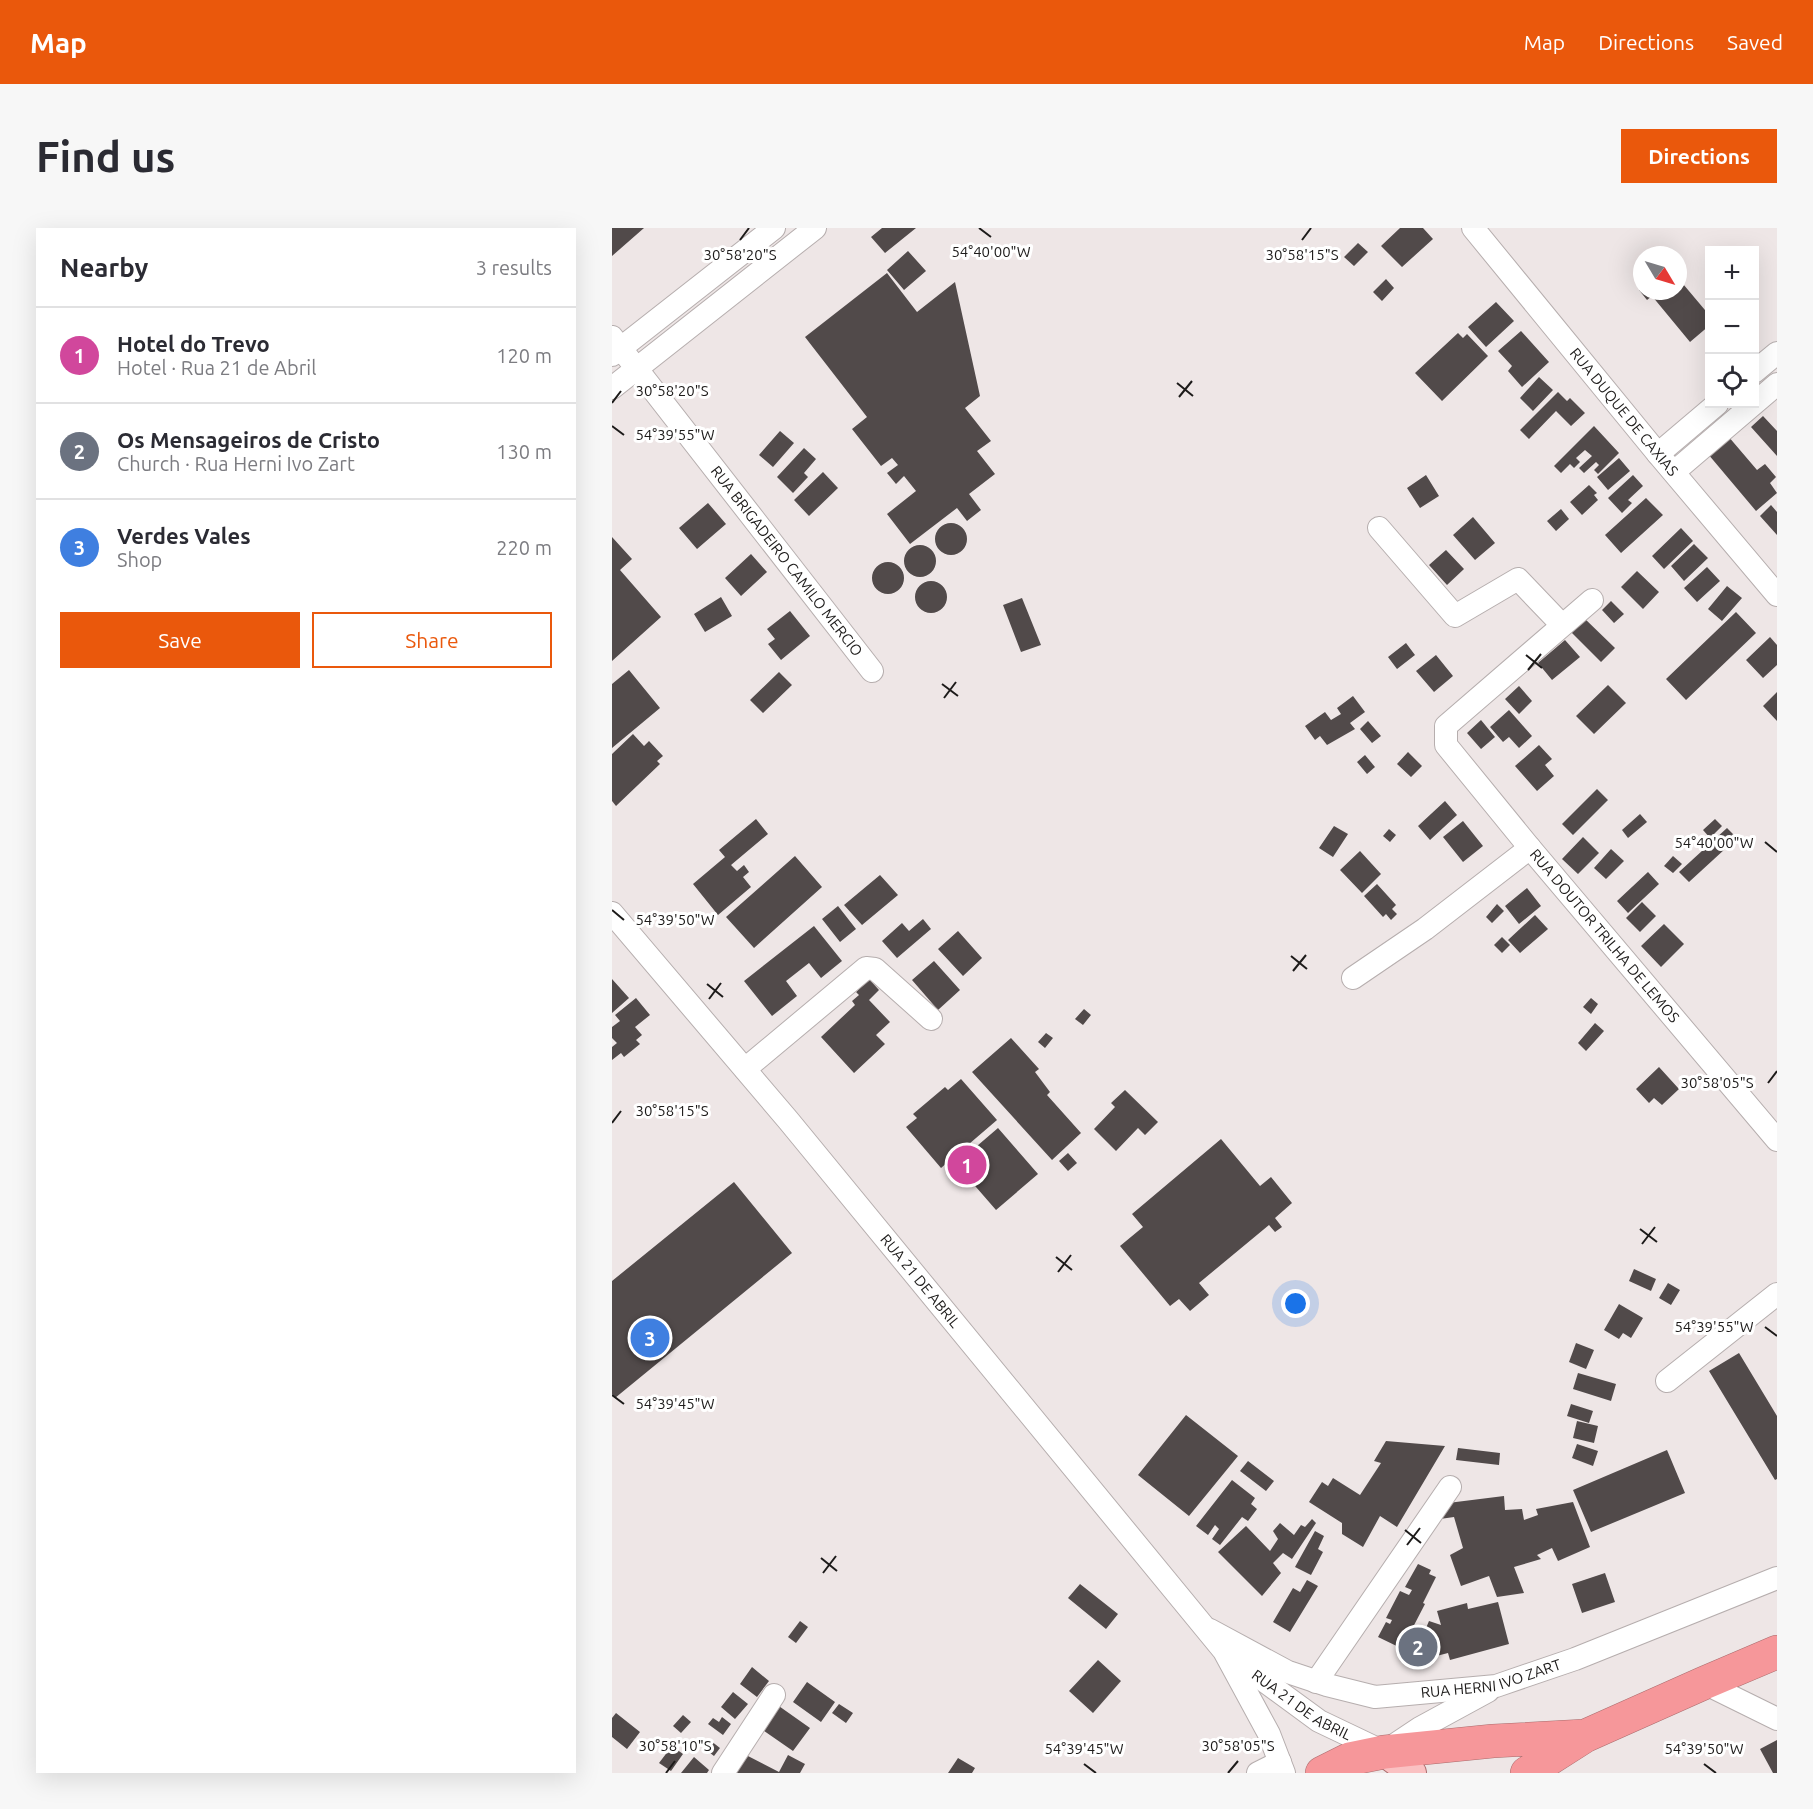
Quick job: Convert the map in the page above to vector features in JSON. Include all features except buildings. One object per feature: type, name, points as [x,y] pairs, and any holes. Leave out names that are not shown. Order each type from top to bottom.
[{"type":"highway","points":[[1527,1773],[1585,1736],[1777,1652]]},
{"type":"highway","points":[[1322,1773],[1350,1759],[1384,1752],[1492,1741],[1585,1736]]},
{"type":"main road","points":[[1384,1752],[1412,1773]]},
{"type":"street","points":[[615,347],[774,228]]},
{"type":"street","points":[[612,388],[814,228]]},
{"type":"street","name":"RUA DUQUE DE CAXIAS","points":[[1473,228],[1777,595]]},
{"type":"street","name":"RUA BRIGADEIRO CAMILO MERCIO","points":[[615,347],[636,368],[872,671]]},
{"type":"street","points":[[1759,369],[1777,353]]},
{"type":"street","points":[[1674,472],[1777,384]]},
{"type":"street","points":[[1658,454],[1712,408]]},
{"type":"street","points":[[1379,528],[1455,616],[1518,579],[1562,625],[1592,600]]},
{"type":"street","name":"RUA DOUTOR TRILHA DE LEMOS","points":[[1562,625],[1446,726],[1446,745],[1777,1140]]},
{"type":"street","points":[[1353,978],[1425,929],[1530,848]]},
{"type":"street","name":"RUA 21 DE ABRIL","points":[[612,913],[745,1069],[1224,1652],[1269,1734],[1282,1768]]},
{"type":"street","points":[[745,1069],[866,968],[875,969],[931,1019]]},
{"type":"street","points":[[1667,1381],[1777,1294]]},
{"type":"street","points":[[1316,1682],[1449,1486]]},
{"type":"street","name":"RUA HERNI IVO ZART","points":[[1202,1626],[1288,1672],[1316,1682],[1375,1697],[1496,1686],[1575,1659],[1777,1578]]},
{"type":"street","name":"RUA 21 DE ABRIL","points":[[1224,1652],[1319,1722],[1384,1752]]},
{"type":"street","points":[[1704,1683],[1777,1719]]},
{"type":"street","points":[[1384,1752],[1420,1728],[1496,1686]]},
{"type":"street","points":[[723,1773],[774,1695]]},
{"type":"street","points":[[1258,1773],[1282,1768]]},
{"type":"place","name":"Hotel do Trevo","points":[[967,1165]]},
{"type":"place","name":"Verdes Vales","points":[[650,1338]]},
{"type":"place","name":"Os Mensageiros de Cristo","points":[[1418,1647]]}]
